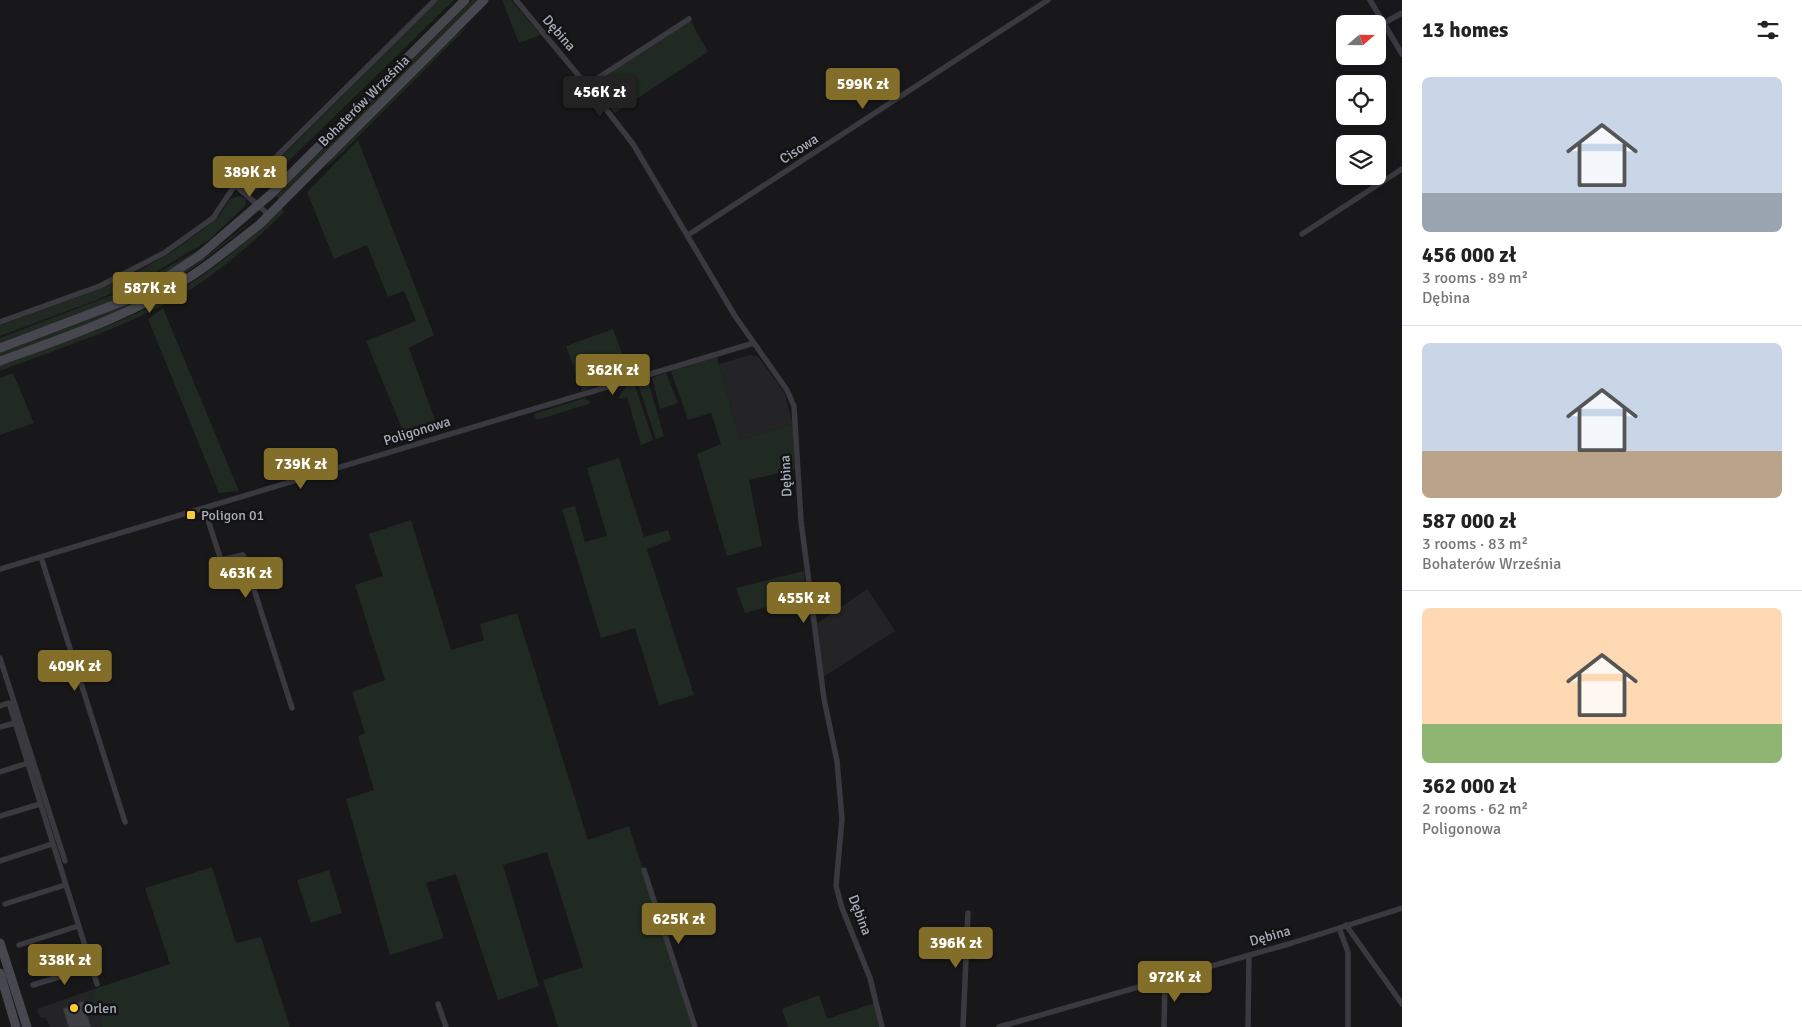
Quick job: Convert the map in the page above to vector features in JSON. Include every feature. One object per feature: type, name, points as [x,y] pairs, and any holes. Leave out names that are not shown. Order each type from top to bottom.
[{"type":"main road","name":"Bohaterów Września","points":[[0,348],[87,316],[158,283],[199,256],[260,205],[465,0]]},
{"type":"main road","name":"Bohaterów Września","points":[[0,361],[94,327],[150,300],[199,271],[269,215],[484,0]]},
{"type":"main road","points":[[0,943],[27,1027]]},
{"type":"main road","points":[[0,973],[16,1027]]},
{"type":"street","points":[[0,322],[100,286],[156,257],[213,218],[235,185],[244,176],[270,163],[434,0]]},
{"type":"street","name":"Dębina","points":[[516,0],[587,85],[633,144],[748,336],[787,390],[796,414],[801,521],[824,699],[837,761],[842,825],[836,886],[842,908],[870,978],[882,1027]]},
{"type":"street","name":"Cisowa","points":[[688,235],[1048,0]]},
{"type":"street","points":[[1370,0],[1379,15]]},
{"type":"street","points":[[1386,22],[1402,13]]},
{"type":"street","points":[[587,85],[689,19]]},
{"type":"street","points":[[1386,26],[1402,54]]},
{"type":"street","points":[[1302,234],[1402,169]]},
{"type":"street","points":[[235,185],[260,205],[269,215]]},
{"type":"street","points":[[742,346],[748,336]]},
{"type":"street","name":"Poligonowa","points":[[0,569],[754,343]]},
{"type":"street","points":[[204,508],[221,560],[243,555],[292,708]]},
{"type":"street","points":[[41,557],[125,822]]},
{"type":"street","points":[[0,658],[65,861]]},
{"type":"street","points":[[0,706],[9,703],[97,984]]},
{"type":"street","points":[[0,728],[15,723]]},
{"type":"street","points":[[0,772],[28,763]]},
{"type":"street","points":[[0,816],[40,804]]},
{"type":"street","points":[[0,861],[52,844]]},
{"type":"street","points":[[644,870],[694,1027]]},
{"type":"street","points":[[5,904],[65,885]]},
{"type":"street","name":"Dębina","points":[[999,1027],[1249,955],[1402,908]]},
{"type":"street","points":[[963,1027],[968,913]]},
{"type":"street","points":[[1346,925],[1402,1004]]},
{"type":"street","points":[[19,945],[78,926]]},
{"type":"street","points":[[1339,928],[1348,952],[1348,1027]]},
{"type":"street","points":[[1248,1027],[1249,955]]},
{"type":"street","points":[[33,985],[91,967]]},
{"type":"street","points":[[1164,1027],[1165,979]]},
{"type":"street","points":[[438,1004],[446,1027]]},
{"type":"shaded area","points":[[439,0],[454,0],[265,184],[253,193],[247,190],[249,179],[271,167]]},
{"type":"shaded area","points":[[472,0],[478,0],[279,200],[276,196]]},
{"type":"shaded area","points":[[502,0],[511,0],[541,35],[519,43]]},
{"type":"shaded area","points":[[690,20],[708,52],[615,113],[595,90],[597,82]]},
{"type":"shaded area","points":[[468,26],[326,167],[331,159],[455,35]]},
{"type":"shaded area","points":[[358,140],[434,335],[409,348],[439,431],[407,441],[366,341],[416,321],[404,291],[388,297],[367,245],[334,259],[307,192]]},
{"type":"shaded area","points":[[239,196],[246,199],[245,206],[209,240],[149,276],[97,300],[0,336],[0,325],[100,289],[133,274],[167,255],[220,215],[230,199]]},
{"type":"shaded area","points":[[282,208],[284,212],[263,233],[193,288],[123,324],[0,371],[0,365],[105,327],[165,299],[197,279],[226,257]]},
{"type":"shaded area","points":[[254,219],[204,260],[169,284],[131,306],[85,327],[0,357],[0,352],[141,297],[195,265]]},
{"type":"shaded area","points":[[202,248],[196,254],[154,281],[125,296],[0,344],[0,338],[128,289]]},
{"type":"shaded area","points":[[163,308],[239,491],[219,493],[148,319]]},
{"type":"shaded area","points":[[613,329],[626,364],[636,361],[640,374],[624,378],[611,369],[608,374],[606,372],[601,376],[603,378],[591,388],[582,391],[566,346]]},
{"type":"shaded area","points":[[750,355],[758,357],[784,392],[793,424],[740,440],[719,364]]},
{"type":"shaded area","points":[[717,357],[740,440],[793,424],[795,469],[749,480],[762,546],[727,556],[697,454],[721,444],[711,413],[688,420],[671,371]]},
{"type":"shaded area","points":[[13,373],[34,423],[0,435],[0,378]]},
{"type":"shaded area","points":[[666,373],[678,403],[660,409],[652,378]]},
{"type":"shaded area","points":[[648,381],[664,436],[656,439],[638,384]]},
{"type":"shaded area","points":[[634,383],[653,440],[641,445],[627,397],[619,399],[626,386]]},
{"type":"shaded area","points":[[585,398],[591,403],[541,419],[536,419],[534,414]]},
{"type":"shaded area","points":[[619,458],[644,537],[668,530],[671,540],[647,549],[694,695],[659,705],[635,628],[601,638],[562,509],[575,506],[585,542],[607,536],[587,468]]},
{"type":"shaded area","points":[[411,520],[451,650],[484,640],[480,624],[517,613],[588,840],[629,826],[693,1027],[558,1027],[543,980],[583,967],[547,852],[503,865],[539,986],[498,1000],[456,874],[426,883],[444,938],[390,955],[346,799],[374,790],[358,736],[365,733],[352,692],[385,680],[355,585],[383,576],[369,534]]},
{"type":"shaded area","points":[[804,571],[806,596],[745,613],[736,588]]},
{"type":"shaded area","points":[[867,589],[895,631],[823,677],[815,625]]},
{"type":"shaded area","points":[[212,867],[236,943],[261,937],[290,1027],[102,1027],[91,990],[170,964],[145,888]]},
{"type":"shaded area","points":[[329,870],[342,913],[311,923],[297,880]]},
{"type":"shaded area","points":[[91,990],[102,1027],[50,1027],[46,1018],[40,1017],[37,1009]]},
{"type":"shaded area","points":[[819,995],[827,1019],[874,1003],[879,1027],[788,1027],[782,1009]]},
{"type":"building","points":[[83,1001],[91,1027],[69,1027],[63,1009]]},
{"type":"place","name":"Poligon 01","points":[[191,515]]},
{"type":"place","name":"Orlen","points":[[74,1008]]}]
